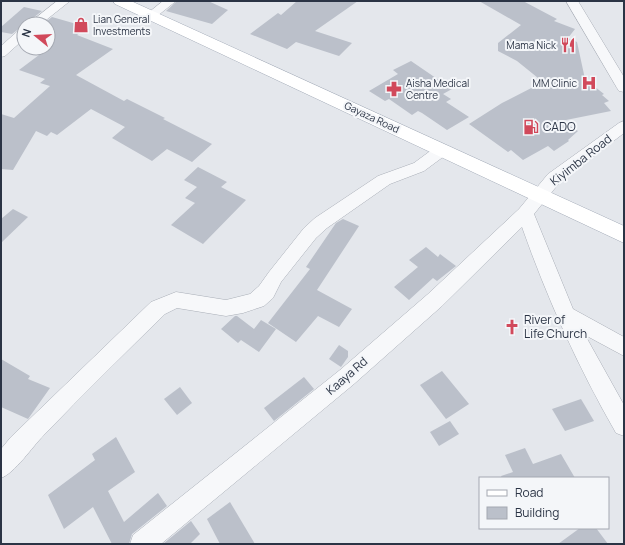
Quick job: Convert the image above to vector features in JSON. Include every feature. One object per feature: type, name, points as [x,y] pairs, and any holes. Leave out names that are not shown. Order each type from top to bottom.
[{"type":"main road","name":"Gayaza Road","points":[[120,1],[624,235]]},
{"type":"street","points":[[44,16],[64,1]]},
{"type":"street","points":[[152,15],[170,1]]},
{"type":"street","points":[[572,1],[624,88]]},
{"type":"street","points":[[1,52],[16,39]]},
{"type":"street","name":"Kiyimba Road","points":[[540,196],[554,178],[624,126]]},
{"type":"street","points":[[1,467],[18,445],[158,308],[176,300],[226,308],[243,305],[257,300],[266,292],[275,277],[310,233],[321,223],[384,180],[419,167],[442,150]]},
{"type":"street","name":"Kaaya Rd","points":[[142,544],[347,377],[435,300],[525,213],[540,196]]},
{"type":"street","points":[[525,213],[539,252],[565,314],[592,370],[624,425]]},
{"type":"street","points":[[565,314],[624,347]]},
{"type":"building","points":[[177,1],[208,1],[228,10],[212,24],[166,11]]},
{"type":"building","points":[[297,1],[358,1],[315,31],[352,43],[339,56],[296,42],[287,49],[250,34],[278,13],[281,15]]},
{"type":"building","points":[[479,1],[523,1],[557,19],[554,21],[575,29],[568,38],[577,42],[585,79],[604,94],[602,95],[609,101],[604,103],[611,111],[561,121],[578,131],[568,140],[569,141],[554,151],[548,146],[523,160],[511,150],[508,152],[469,124],[502,103],[543,82],[517,61],[498,51],[498,43],[521,25]]},
{"type":"building","points":[[24,7],[42,11],[35,16],[16,16],[16,31],[12,34],[1,32],[1,27]]},
{"type":"building","points":[[56,18],[87,27],[77,35],[113,49],[76,75],[124,101],[127,99],[165,118],[163,119],[212,144],[192,162],[167,149],[152,161],[112,138],[125,127],[91,109],[57,135],[51,132],[47,136],[36,131],[13,170],[1,169],[1,114],[14,118],[50,86],[40,83],[45,79],[19,70],[38,56],[56,56]]},
{"type":"building","points":[[411,61],[452,89],[443,94],[451,99],[446,102],[469,117],[447,130],[418,111],[412,115],[389,99],[385,101],[369,91],[398,74],[393,70]]},
{"type":"building","points":[[198,167],[227,182],[221,187],[246,200],[203,244],[171,225],[195,203],[185,198],[197,187],[184,180]]},
{"type":"building","points":[[13,209],[28,217],[1,243],[1,219]]},
{"type":"building","points":[[343,219],[359,226],[317,290],[352,309],[339,327],[318,316],[296,342],[268,323],[310,269],[306,267],[336,223]]},
{"type":"building","points":[[426,247],[438,257],[440,254],[456,266],[437,281],[433,278],[409,300],[394,287],[418,267],[409,260]]},
{"type":"building","points":[[235,316],[254,329],[261,320],[276,329],[259,352],[241,340],[238,343],[221,329]]},
{"type":"building","points":[[339,345],[348,351],[348,357],[341,367],[329,359]]},
{"type":"building","points":[[1,359],[30,376],[28,379],[50,388],[28,419],[1,407]]},
{"type":"building","points":[[442,371],[469,404],[446,419],[420,385]]},
{"type":"building","points":[[304,377],[314,389],[274,421],[264,408]]},
{"type":"building","points":[[180,387],[192,403],[177,415],[164,399]]},
{"type":"building","points":[[581,399],[594,421],[565,431],[552,409]]},
{"type":"building","points":[[450,421],[459,434],[439,446],[430,432]]},
{"type":"building","points":[[116,437],[135,472],[108,491],[124,522],[158,493],[167,506],[132,534],[129,544],[112,544],[93,507],[64,529],[48,495],[95,460],[92,454]]},
{"type":"building","points":[[525,448],[533,464],[561,454],[574,477],[502,477],[513,472],[505,455]]},
{"type":"building","points":[[230,502],[255,544],[220,544],[207,519]]},
{"type":"building","points":[[191,521],[200,534],[190,544],[163,544]]},
{"type":"building","points":[[579,529],[597,529],[608,544],[558,544]]},
{"type":"place","name":"Lian General Investments","points":[[81,25]]},
{"type":"place","name":"Mama Nick","points":[[568,45]]},
{"type":"place","name":"MM Clinic","points":[[589,83]]},
{"type":"place","name":"Aisha Medical Centre","points":[[394,89]]},
{"type":"place","name":"CADO","points":[[531,127]]},
{"type":"place","name":"River of Life Church","points":[[512,327]]}]
